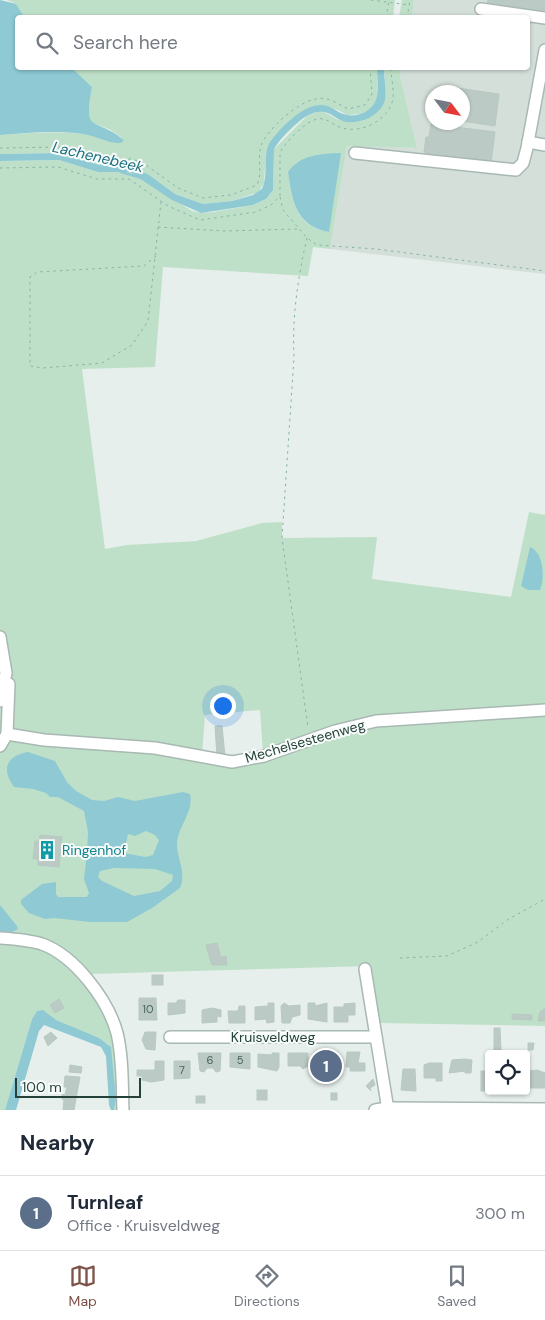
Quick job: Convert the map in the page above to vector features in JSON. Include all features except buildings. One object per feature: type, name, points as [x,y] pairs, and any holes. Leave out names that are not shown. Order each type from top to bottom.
[{"type":"street","points":[[480,9],[523,15]]},
{"type":"street","points":[[530,16],[545,18]]},
{"type":"street","points":[[355,153],[516,170],[524,163],[545,50]]},
{"type":"street","points":[[528,142],[545,145]]},
{"type":"street","points":[[0,637],[6,673],[0,701]]},
{"type":"street","points":[[0,746],[7,734],[10,679],[6,673]]},
{"type":"street","name":"Mechelsesteenweg","points":[[7,734],[44,740],[154,748],[232,762],[270,754],[310,739],[376,721],[545,710]]},
{"type":"street","points":[[0,938],[20,939],[43,945],[86,977],[103,999],[117,1034],[121,1060],[123,1110]]},
{"type":"street","points":[[365,969],[388,1109]]},
{"type":"street","name":"Kruisveldweg","points":[[170,1037],[376,1037]]},
{"type":"street","points":[[375,1110],[545,1109]]},
{"type":"path","points":[[371,0],[409,5]]},
{"type":"path","points":[[407,15],[410,0]]},
{"type":"path","points":[[387,15],[389,1]]},
{"type":"path","points":[[0,148],[61,147],[102,159],[132,159],[143,163],[191,195],[203,198],[231,195],[257,185],[262,143],[267,135],[300,105],[316,98],[334,101],[348,109],[365,105],[372,94],[370,70]]},
{"type":"path","points":[[391,70],[393,97],[390,108],[385,116],[366,128],[354,129],[345,129],[327,120],[319,119],[302,129],[283,147],[280,155],[280,196],[284,210],[306,238],[317,245],[376,249],[545,271]]},
{"type":"path","points":[[0,168],[58,167],[96,179],[129,180],[162,202],[200,220],[256,212],[271,205],[280,196]]},
{"type":"path","points":[[156,256],[144,266],[37,272],[30,277],[30,366],[43,368],[102,363],[132,345],[148,321],[156,256],[158,227],[162,202]]},
{"type":"path","points":[[158,227],[224,231],[298,228]]},
{"type":"path","points":[[306,238],[292,330],[294,357],[282,538],[310,739]]},
{"type":"path","points":[[400,958],[447,956],[478,942],[507,920],[545,899]]},
{"type":"shaded area","points":[[414,0],[545,0],[545,274],[330,249],[347,145],[417,148],[400,75],[401,70],[530,70],[530,15],[412,15]]},
{"type":"green space","points":[[7,0],[395,0],[393,15],[22,15],[16,4]]},
{"type":"green space","points":[[402,0],[414,0],[412,15],[400,15]]},
{"type":"green space","points":[[74,70],[377,70],[378,95],[377,101],[369,110],[361,114],[347,115],[338,110],[317,105],[266,153],[264,183],[259,192],[232,201],[203,204],[175,194],[140,169],[100,165],[60,153],[0,154],[0,135],[62,133],[89,135],[105,141],[124,140],[115,132],[95,124],[91,120],[89,103],[92,87]]},
{"type":"green space","points":[[384,70],[401,70],[400,75],[417,148],[347,146],[330,249],[313,247],[308,276],[163,267],[155,367],[82,369],[105,549],[127,545],[196,541],[262,523],[282,522],[282,538],[377,537],[372,579],[511,597],[529,512],[545,515],[545,707],[397,716],[263,753],[260,710],[205,715],[202,755],[44,737],[10,740],[156,754],[227,766],[264,762],[360,729],[402,722],[545,713],[545,1026],[379,1023],[369,966],[90,974],[106,997],[127,1110],[114,1110],[116,1099],[108,1044],[37,1011],[32,1019],[5,1110],[0,1110],[0,161],[59,160],[98,172],[130,172],[192,211],[201,213],[213,212],[253,205],[266,199],[273,190],[274,149],[307,116],[324,112],[339,120],[354,122],[386,96]],"holes":[[[288,172],[329,232],[309,225],[298,211],[291,193]]]},
{"type":"water","points":[[0,0],[16,4],[23,15],[15,15],[15,70],[74,70],[92,87],[89,113],[91,119],[94,123],[124,140],[121,143],[110,142],[88,135],[62,132],[0,135]]},
{"type":"water","points":[[377,70],[384,70],[386,96],[381,108],[369,118],[358,122],[346,122],[329,114],[318,112],[299,121],[287,132],[274,149],[273,190],[266,199],[253,205],[201,213],[172,200],[130,172],[98,172],[59,160],[0,161],[0,154],[60,153],[100,165],[131,165],[149,175],[175,194],[203,204],[232,201],[253,195],[262,189],[269,144],[293,117],[306,109],[319,105],[327,106],[343,114],[361,114],[371,108],[377,98]]},
{"type":"water","points":[[341,153],[329,232],[309,224],[298,211],[291,193],[288,172],[305,158]]},
{"type":"water","points":[[530,547],[535,550],[541,560],[543,579],[540,590],[528,590],[521,586]]},
{"type":"water","points":[[28,752],[55,761],[67,782],[76,791],[92,800],[104,801],[118,797],[135,801],[183,792],[190,794],[190,807],[177,842],[182,870],[180,888],[152,908],[127,922],[45,919],[29,913],[21,904],[21,900],[42,884],[56,882],[56,894],[58,897],[87,897],[89,893],[84,879],[88,832],[84,811],[58,797],[50,797],[46,793],[33,789],[14,787],[8,774],[8,764],[10,760]],"holes":[[[146,831],[155,835],[159,840],[153,855],[145,857],[124,853],[128,834],[135,836]],[[114,868],[155,869],[173,875],[172,881],[160,891],[134,896],[102,881],[98,877],[100,871]]]},
{"type":"water","points":[[0,905],[18,929],[12,932],[0,931]]},
{"type":"water","points":[[43,1010],[56,1020],[99,1038],[111,1047],[116,1099],[114,1110],[111,1110],[109,1105],[106,1056],[101,1047],[44,1025],[39,1031],[16,1110],[5,1110],[32,1019],[37,1011]]},
{"type":"waterway","name":"Lachenebeek","points":[[121,172],[142,178]]},
{"type":"place","name":"Ringenhof","points":[[47,850]]},
{"type":"place","name":"Turnleaf","points":[[326,1066]]}]
